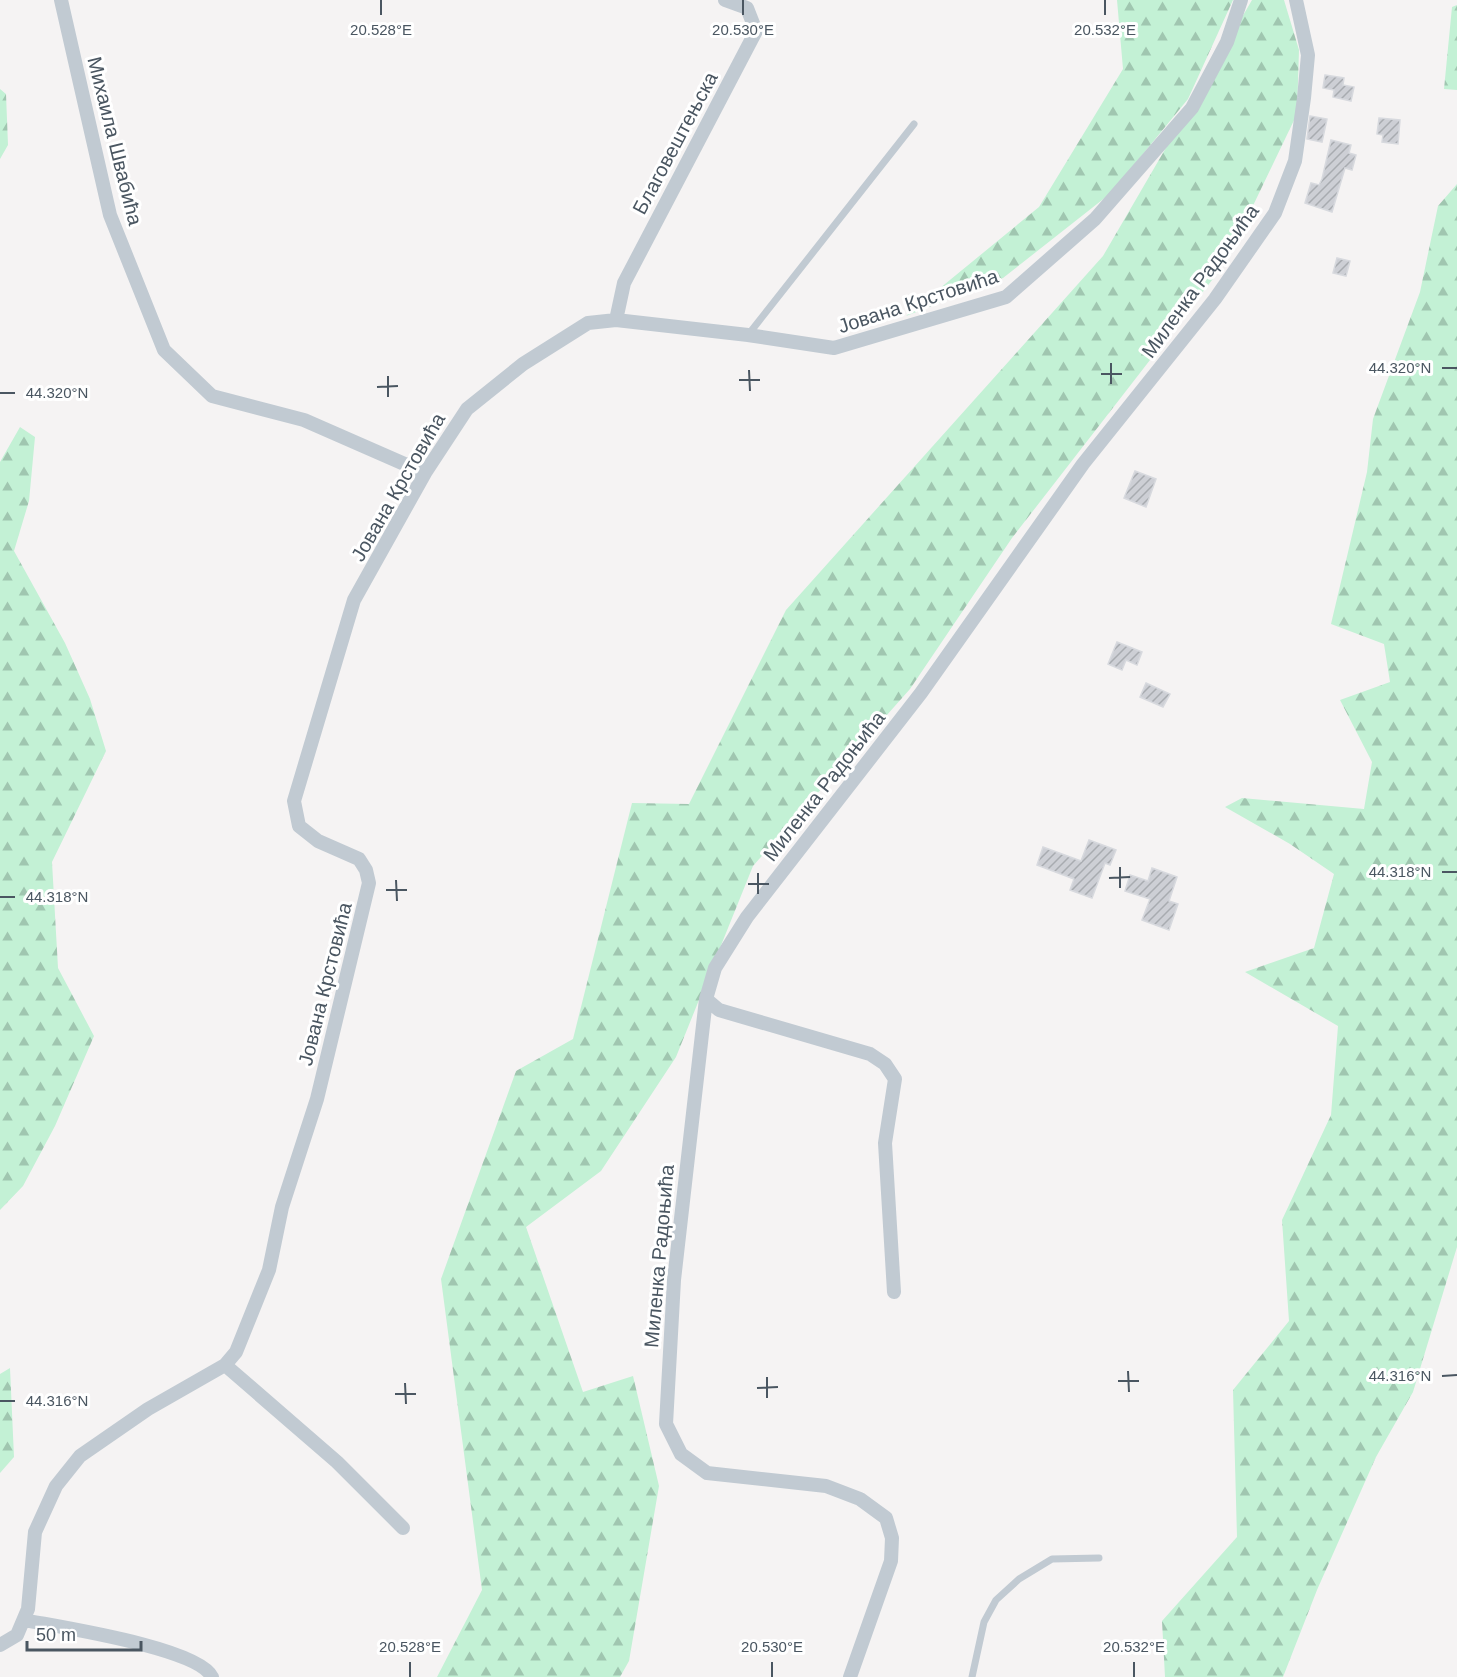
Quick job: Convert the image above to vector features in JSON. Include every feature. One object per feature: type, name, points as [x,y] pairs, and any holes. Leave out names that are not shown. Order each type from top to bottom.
[{"type":"street","name":"Михаила Швабића","points":[[61,0],[110,215],[164,350],[212,396],[304,420],[425,473]]},
{"type":"street","name":"Благовештењска","points":[[616,320],[624,283],[756,31],[747,8],[725,0]]},
{"type":"street","name":"Јована Крстовића","points":[[0,1645],[17,1635],[28,1610],[35,1532],[56,1486],[80,1456],[148,1409],[225,1365],[236,1352],[269,1270],[282,1207],[322,1077],[369,883],[366,870],[359,859],[318,841],[299,826],[294,801],[354,600],[425,473],[467,409],[523,364],[588,323],[616,320],[748,334],[834,348],[1006,297],[1095,219],[1192,108],[1227,42],[1241,0]]},
{"type":"street","name":"Миленка Радоњића","points":[[850,1677],[858,1648],[891,1562],[892,1539],[886,1518],[860,1499],[826,1486],[707,1473],[681,1455],[666,1424],[674,1280],[706,999],[715,968],[747,917],[921,693],[1083,464],[1215,299],[1275,213],[1295,161],[1304,98],[1308,55],[1296,0]]},
{"type":"street","points":[[706,999],[719,1010],[870,1054],[885,1064],[895,1079],[885,1143],[894,1292]]},
{"type":"street","points":[[225,1365],[337,1462],[403,1528]]},
{"type":"street","points":[[24,1620],[139,1644],[183,1657],[207,1667],[212,1677]]},
{"type":"lane","points":[[748,334],[914,124]]},
{"type":"lane","points":[[972,1677],[984,1622],[996,1600],[1019,1579],[1052,1559],[1099,1558]]},
{"type":"green space","points":[[1117,0],[1233,0],[1188,99],[1111,193],[1003,278],[906,316],[1039,207],[1123,69]]},
{"type":"green space","points":[[1252,0],[1284,0],[1299,50],[1297,114],[1226,262],[1012,538],[910,689],[753,866],[676,1057],[601,1171],[526,1227],[583,1392],[633,1376],[659,1486],[629,1661],[620,1677],[437,1677],[482,1590],[441,1279],[516,1071],[573,1039],[632,803],[689,804],[786,610],[1103,256]]},
{"type":"green space","points":[[1457,5],[1457,90],[1444,89],[1452,7]]},
{"type":"green space","points":[[0,89],[6,94],[8,145],[0,159]]},
{"type":"green space","points":[[1457,184],[1457,1247],[1413,1392],[1376,1457],[1317,1590],[1283,1677],[1165,1677],[1162,1621],[1237,1537],[1233,1390],[1289,1321],[1282,1220],[1331,1115],[1338,1026],[1245,972],[1314,948],[1334,874],[1290,844],[1225,807],[1242,798],[1364,809],[1372,762],[1340,700],[1390,682],[1384,644],[1331,624],[1367,472],[1373,419],[1420,292],[1438,206]]},
{"type":"green space","points":[[20,427],[35,437],[29,501],[14,551],[65,643],[90,699],[106,751],[52,862],[58,968],[94,1036],[55,1126],[23,1186],[0,1210],[0,462]]},
{"type":"green space","points":[[10,1368],[14,1457],[0,1473],[0,1374]]},
{"type":"building","points":[[1325,75],[1344,78],[1343,85],[1354,87],[1351,101],[1333,97],[1334,90],[1323,88]]},
{"type":"building","points":[[1310,116],[1327,119],[1322,142],[1307,139]]},
{"type":"building","points":[[1379,118],[1400,120],[1398,144],[1382,142],[1383,135],[1377,134]]},
{"type":"building","points":[[1331,140],[1351,145],[1349,153],[1356,155],[1352,170],[1345,168],[1332,212],[1305,203],[1311,183],[1319,185],[1322,179]]},
{"type":"building","points":[[1337,258],[1350,261],[1346,276],[1333,273]]},
{"type":"building","points":[[1135,471],[1156,479],[1146,507],[1124,498]]},
{"type":"building","points":[[1117,642],[1142,652],[1137,665],[1126,660],[1122,670],[1108,664]]},
{"type":"building","points":[[1146,683],[1170,694],[1163,707],[1140,697]]},
{"type":"building","points":[[1089,840],[1116,850],[1110,865],[1105,863],[1092,898],[1070,890],[1074,879],[1037,865],[1043,847],[1081,861]]},
{"type":"building","points":[[1152,868],[1177,877],[1169,901],[1178,904],[1169,930],[1142,920],[1150,899],[1125,891],[1130,875],[1148,881]]}]
